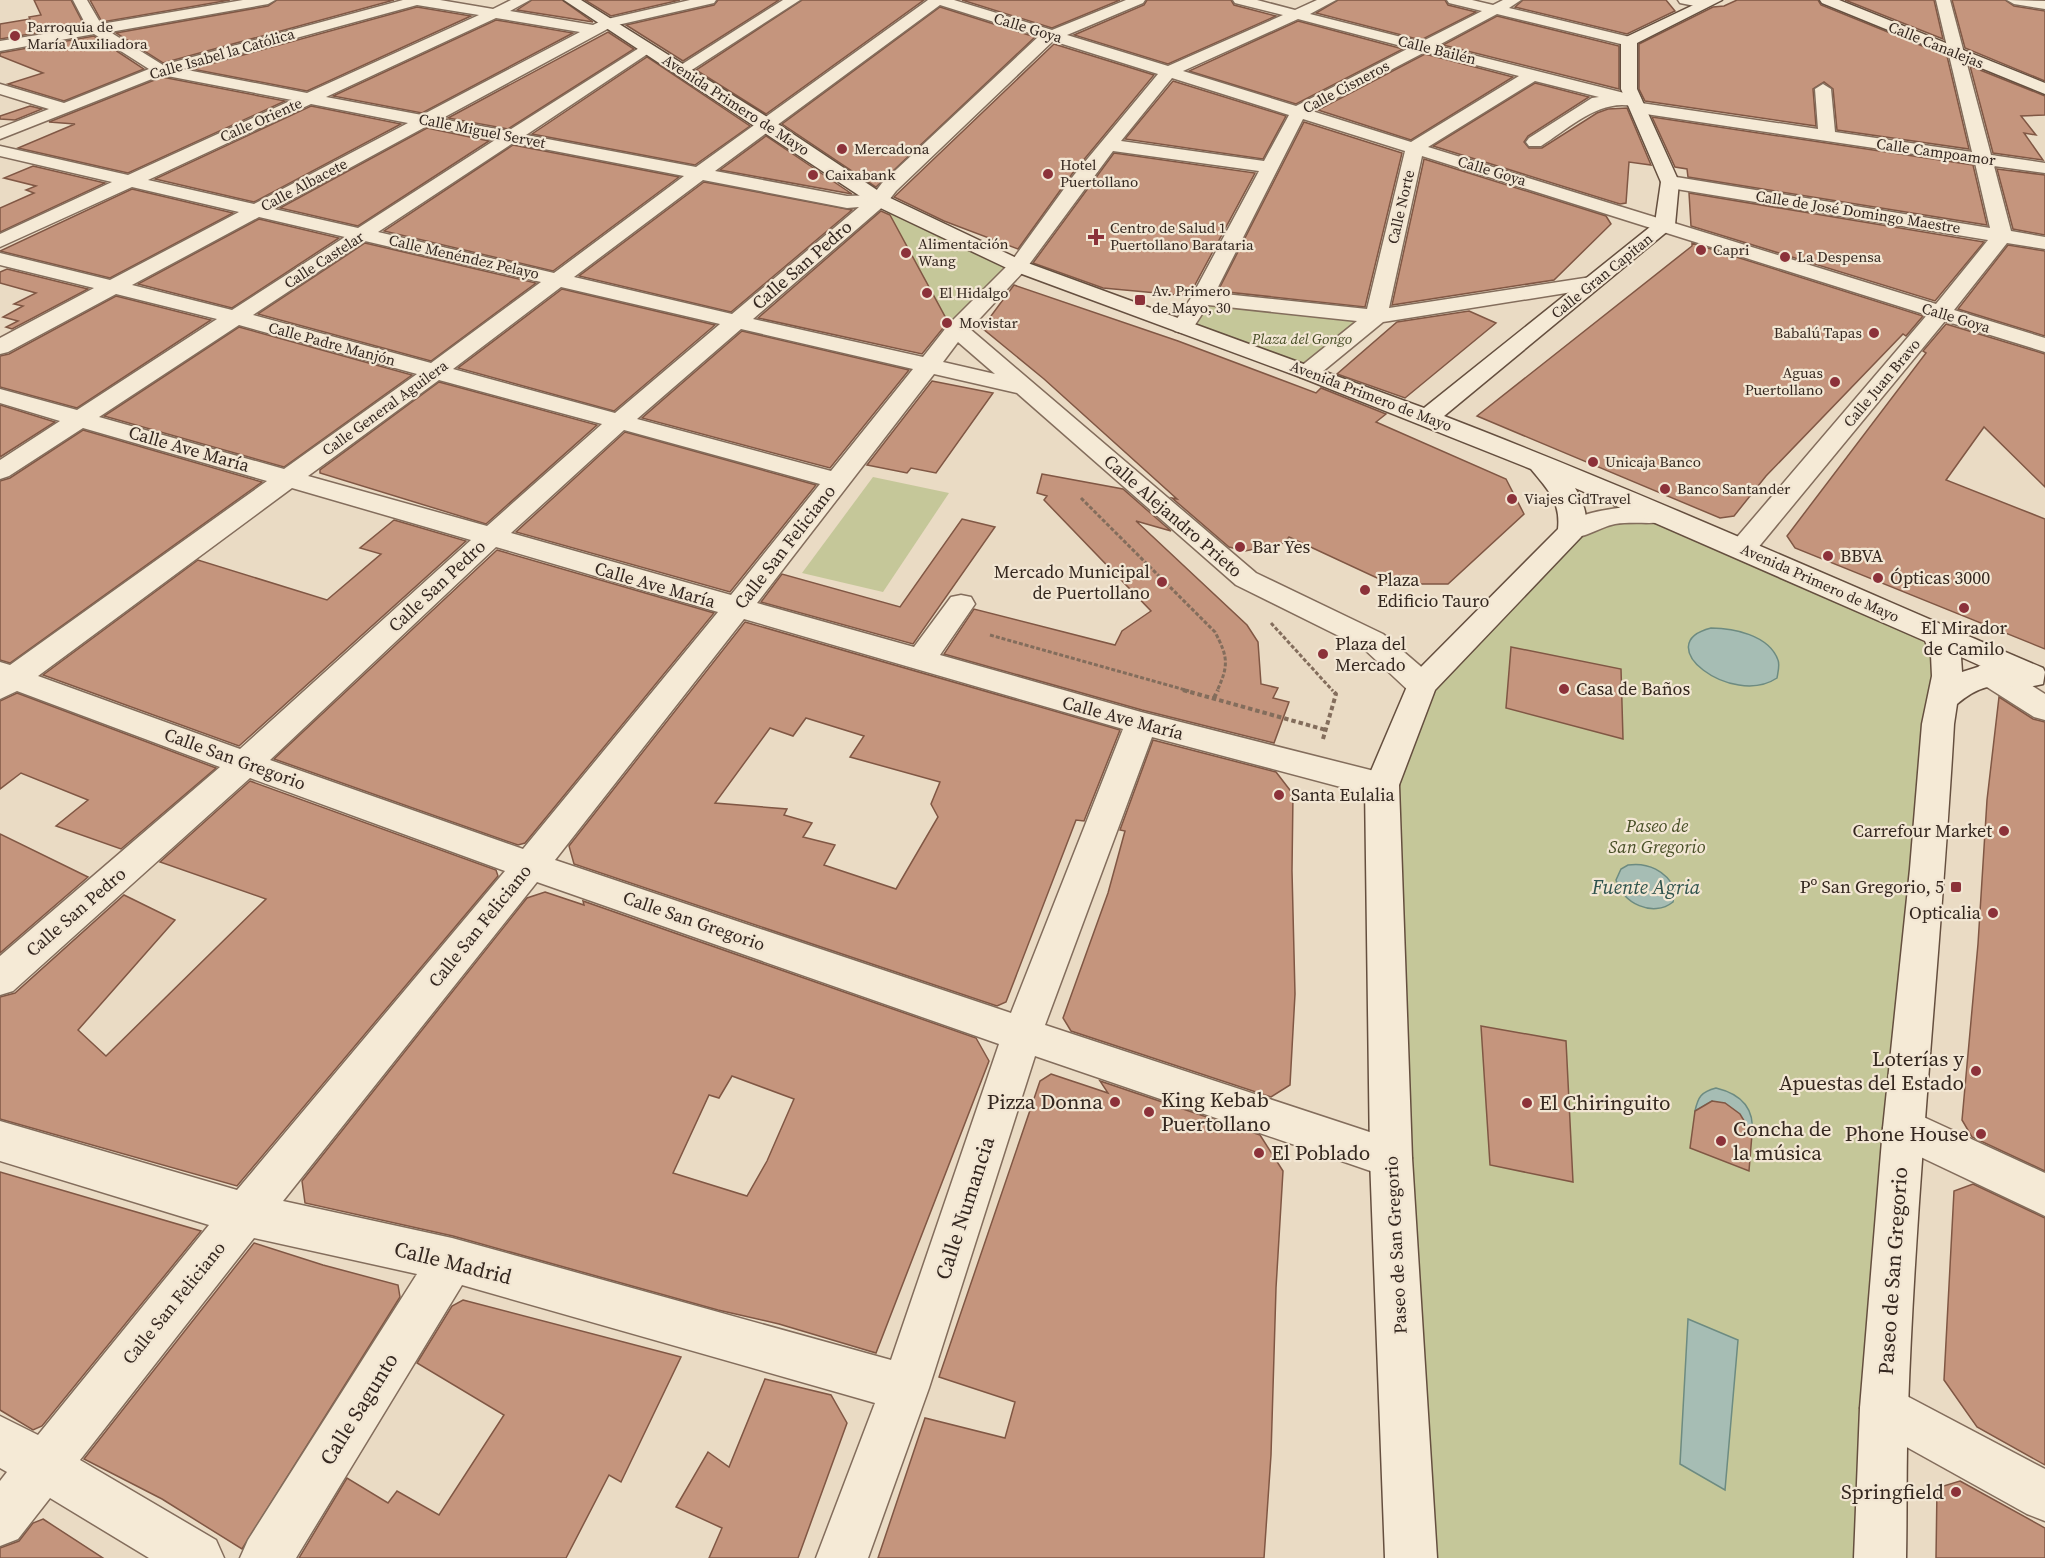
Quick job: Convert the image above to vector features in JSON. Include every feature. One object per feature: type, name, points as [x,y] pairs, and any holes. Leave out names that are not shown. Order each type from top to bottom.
[{"type":"street","points":[[80,0],[92,22]]},
{"type":"street","points":[[0,46],[92,22],[268,0]]},
{"type":"street","points":[[414,0],[599,29],[701,1]]},
{"type":"street","name":"Calle Isabel la Católica","points":[[0,134],[161,70],[414,0]]},
{"type":"street","name":"Calle Oriente","points":[[0,241],[128,180],[523,0]]},
{"type":"street","name":"Avenida Primero de Mayo","points":[[571,0],[599,29],[647,48],[879,200],[1018,266],[1308,372],[1538,462],[2038,676]]},
{"type":"street","points":[[681,70],[793,0]]},
{"type":"street","name":"Calle Goya","points":[[938,0],[2045,345]]},
{"type":"street","name":"Calle General Aguilera","points":[[5,680],[290,478],[702,174],[766,124],[938,0]]},
{"type":"street","points":[[1050,34],[1138,0]]},
{"type":"street","name":"Calle Bailén","points":[[1240,0],[1533,75],[1636,104]]},
{"type":"street","points":[[1168,72],[1329,0]]},
{"type":"street","points":[[1454,0],[1629,41],[1710,2]]},
{"type":"street","name":"Calle Cisneros","points":[[1183,326],[1202,298],[1299,111],[1514,0]]},
{"type":"street","points":[[1685,0],[1710,2]]},
{"type":"street","name":"Calle Canalejas","points":[[1827,0],[2045,89]]},
{"type":"street","points":[[1943,0],[2002,236]]},
{"type":"street","points":[[2014,0],[2045,5]]},
{"type":"street","points":[[92,22],[107,11]]},
{"type":"street","name":"Calle Miguel Servet","points":[[92,22],[161,70],[848,202],[879,200]]},
{"type":"street","name":"Calle Albacete","points":[[0,347],[109,287],[599,29]]},
{"type":"street","name":"Calle San Pedro","points":[[0,979],[246,763],[620,421],[879,200],[889,187],[1050,34]]},
{"type":"street","points":[[1629,41],[1629,89],[1671,182]]},
{"type":"street","name":"Calle Castelar","points":[[0,471],[647,48]]},
{"type":"street","name":"Calle San Feliciano","points":[[0,1521],[245,1214],[736,609],[957,329],[1018,266],[1168,72]]},
{"type":"street","name":"Calle Norte","points":[[1376,317],[1415,147],[1533,75]]},
{"type":"street","points":[[0,89],[65,108]]},
{"type":"street","points":[[1822,89],[1827,136]]},
{"type":"street","points":[[1534,142],[1598,102],[1636,104]]},
{"type":"street","name":"Calle Campoamor","points":[[1636,104],[1827,136],[2045,168]]},
{"type":"street","points":[[1110,145],[1271,167]]},
{"type":"street","name":"Calle Menéndez Pelayo","points":[[0,151],[928,366]]},
{"type":"street","name":"Calle Gran Capitan","points":[[1427,418],[1665,225],[1671,182]]},
{"type":"street","name":"Calle de José Domingo Maestre","points":[[1671,182],[2045,243]]},
{"type":"street","name":"Calle Juan Bravo","points":[[1742,549],[2002,236]]},
{"type":"street","name":"Calle Padre Manjón","points":[[0,258],[235,317],[837,481]]},
{"type":"street","points":[[1202,298],[1376,317],[1591,283]]},
{"type":"street","points":[[1308,372],[1376,317]]},
{"type":"street","name":"Calle Alejandro Prieto","points":[[957,329],[1246,579],[1373,641],[1422,685]]},
{"type":"street","name":"Calle Alejandro Prieto","points":[[928,366],[1025,388]]},
{"type":"street","name":"Calle Ave María","points":[[0,396],[920,661],[1141,723],[1315,769],[1382,784]]},
{"type":"street","points":[[1538,462],[1557,480],[1568,496],[1572,508],[1571,531]]},
{"type":"street","name":"Paseo de San Gregorio","points":[[1411,1558],[1391,1158],[1382,784],[1422,685],[1571,531],[1610,515],[1662,514]]},
{"type":"street","points":[[920,661],[961,604]]},
{"type":"street","name":"Paseo de San Gregorio","points":[[1880,1558],[1884,1408],[1904,1128],[1928,869],[1938,724],[1944,698],[1946,662],[1943,646],[1936,633]]},
{"type":"street","points":[[1990,674],[2045,709]]},
{"type":"street","points":[[1944,698],[1958,685],[1973,677],[1990,674],[2038,676]]},
{"type":"street","name":"Calle San Gregorio","points":[[5,680],[1022,1035],[1391,1158]]},
{"type":"street","name":"Calle Numancia","points":[[842,1558],[905,1388],[1022,1035],[1141,723]]},
{"type":"street","points":[[1904,1128],[2045,1195]]},
{"type":"street","name":"Calle Madrid","points":[[0,1141],[245,1214],[452,1260],[905,1388]]},
{"type":"street","name":"Calle Sagunto","points":[[266,1558],[452,1260]]},
{"type":"street","points":[[1884,1408],[2045,1497]]},
{"type":"street","points":[[0,1440],[198,1558]]},
{"type":"path","points":[[1081,498],[1215,632],[1225,649],[1228,666],[1214,698]]},
{"type":"path","points":[[1281,596],[1261,613],[1335,694],[1315,769]]},
{"type":"path","points":[[990,635],[1326,730]]},
{"type":"green space","points":[[879,200],[1018,266],[954,333]]},
{"type":"green space","name":"Plaza del Gongo","points":[[1202,298],[1376,317],[1308,372],[1183,326]]},
{"type":"green space","points":[[873,477],[949,493],[883,592],[802,573]]},
{"type":"green space","name":"Paseo de San Gregorio","points":[[1639,513],[1936,635],[1884,1558],[1411,1558],[1385,846],[1422,685],[1571,531]]},
{"type":"water","points":[[1711,628],[1729,629],[1767,644],[1778,660],[1777,678],[1759,685],[1739,685],[1720,680],[1704,670],[1692,659],[1688,647],[1694,636]]},
{"type":"water","name":"Fuente Agria","points":[[1628,865],[1643,865],[1656,869],[1667,877],[1675,889],[1673,902],[1656,909],[1639,906],[1631,901],[1619,888],[1616,880],[1621,869]]},
{"type":"water","points":[[1716,1088],[1739,1098],[1749,1110],[1752,1134],[1712,1101],[1695,1111],[1701,1096]]},
{"type":"water","points":[[1688,1319],[1738,1340],[1725,1490],[1680,1464]]},
{"type":"building","points":[[34,0],[71,0],[84,25],[0,39],[0,24],[41,15]]},
{"type":"building","points":[[90,0],[230,0],[102,22]]},
{"type":"building","points":[[277,0],[394,0],[163,63],[116,33],[268,6]]},
{"type":"building","points":[[532,0],[562,0],[593,22],[517,10]]},
{"type":"building","points":[[585,0],[680,0],[611,16]]},
{"type":"building","points":[[718,0],[779,0],[683,61],[626,25],[714,5]]},
{"type":"building","points":[[802,0],[924,0],[766,114],[696,70]]},
{"type":"building","points":[[962,0],[1120,0],[1052,28]]},
{"type":"building","points":[[1147,0],[1231,0],[1234,5],[1276,16],[1168,64],[1074,35],[1144,5]]},
{"type":"building","points":[[1338,0],[1445,0],[1448,5],[1476,12],[1421,40],[1316,13]]},
{"type":"building","points":[[1523,0],[1666,0],[1675,11],[1627,34],[1515,7]]},
{"type":"building","points":[[1737,0],[1818,0],[1821,5],[1947,56],[1969,149],[1837,130],[1833,89],[1824,82],[1813,89],[1816,126],[1645,101],[1639,89],[1639,44],[1713,7],[1724,6]]},
{"type":"building","points":[[1845,0],[1934,0],[1943,39]]},
{"type":"building","points":[[1952,0],[2005,0],[2014,6],[2045,11],[2045,81],[1965,48]]},
{"type":"building","points":[[417,7],[471,16],[307,91],[192,69]]},
{"type":"building","points":[[940,7],[1035,37],[876,187],[782,124]]},
{"type":"building","points":[[1497,16],[1619,46],[1619,89],[1443,45]]},
{"type":"building","points":[[496,20],[573,33],[422,113],[333,96]]},
{"type":"building","points":[[1298,21],[1403,49],[1296,104],[1189,71]]},
{"type":"building","points":[[608,32],[634,49],[508,129],[448,118]]},
{"type":"building","points":[[94,36],[144,69],[64,101],[8,84],[43,73],[0,56],[0,53]]},
{"type":"building","points":[[1054,44],[1154,75],[1072,174],[1018,249],[944,221],[894,197]]},
{"type":"building","points":[[1425,54],[1513,77],[1411,140],[1318,110]]},
{"type":"building","points":[[647,57],[750,126],[695,165],[532,134]]},
{"type":"building","points":[[1970,66],[2045,96],[2045,115],[2021,116],[2036,135],[2024,133],[2043,160],[1993,153]]},
{"type":"building","points":[[162,77],[285,101],[128,173],[18,148],[75,124],[49,122]]},
{"type":"building","points":[[1173,81],[1286,116],[1263,159],[1125,139]]},
{"type":"building","points":[[1535,83],[1589,97],[1528,136],[1524,142],[1529,148],[1542,148],[1597,113],[1608,109],[1627,108],[1651,165],[1629,162],[1626,203],[1620,204],[1433,146]]},
{"type":"building","points":[[30,106],[42,109],[15,120],[0,119],[0,116]]},
{"type":"building","points":[[311,106],[401,124],[254,202],[155,179]]},
{"type":"building","points":[[1652,117],[1973,165],[1987,225],[1688,177],[1687,169],[1675,167]]},
{"type":"building","points":[[1304,122],[1402,153],[1365,307],[1218,291]]},
{"type":"building","points":[[427,128],[489,141],[358,226],[280,208]]},
{"type":"building","points":[[766,136],[852,194],[720,170]]},
{"type":"building","points":[[513,145],[679,177],[553,271],[384,231]]},
{"type":"building","points":[[1114,153],[1255,173],[1189,296],[1103,288],[1033,263]]},
{"type":"building","points":[[1424,159],[1606,216],[1611,224],[1554,280],[1392,305]]},
{"type":"building","points":[[33,166],[105,183],[0,232],[0,208],[34,193],[26,190],[36,186],[4,178]]},
{"type":"building","points":[[1997,169],[2045,175],[2045,235],[2013,229]]},
{"type":"building","points":[[704,182],[852,210],[731,312],[579,276]]},
{"type":"building","points":[[132,189],[233,213],[110,278],[0,251]]},
{"type":"building","points":[[1689,193],[1984,242],[1935,301],[1691,226]]},
{"type":"building","points":[[881,211],[890,215],[948,322],[922,354],[758,318]]},
{"type":"building","points":[[259,219],[339,238],[232,308],[138,284]]},
{"type":"building","points":[[365,243],[536,283],[431,361],[258,314]]},
{"type":"building","points":[[1692,243],[1923,316],[1906,336],[1903,334],[1766,476],[1734,516],[1720,518],[1477,416],[1692,246]]},
{"type":"building","points":[[2008,245],[2045,251],[2045,336],[1958,309]]},
{"type":"building","points":[[7,269],[88,289],[12,329],[6,327],[18,321],[3,317],[23,306],[14,304],[36,293],[0,283],[0,272]]},
{"type":"building","points":[[1014,285],[1178,341],[1316,393],[1321,388],[1386,414],[1376,422],[1506,479],[1524,514],[1448,584],[1390,584],[1289,537],[1284,543],[1245,551],[1229,547],[1172,498],[1177,499],[1044,379],[982,328]]},
{"type":"building","points":[[562,289],[715,325],[614,411],[458,368]]},
{"type":"building","points":[[116,296],[211,320],[77,408],[0,387],[0,356],[9,354]]},
{"type":"building","points":[[1469,311],[1496,323],[1405,398],[1337,374],[1397,322]]},
{"type":"building","points":[[1946,324],[2045,354],[2045,487],[1984,427],[1946,480],[2045,519],[2045,649],[1795,548],[1787,536],[1926,353],[1923,351]]},
{"type":"building","points":[[239,327],[412,375],[284,467],[104,416]]},
{"type":"building","points":[[742,331],[909,370],[830,468],[642,418]]},
{"type":"building","points":[[932,381],[993,393],[936,473],[911,468],[907,473],[867,465]]},
{"type":"building","points":[[439,382],[597,425],[486,524],[320,473],[320,470]]},
{"type":"building","points":[[0,405],[55,422],[0,457]]},
{"type":"building","points":[[83,430],[262,482],[10,663],[0,660],[0,481],[10,478]]},
{"type":"building","points":[[625,432],[816,485],[730,592],[516,532]]},
{"type":"building","name":"Mercado Municipal de Puertollano","points":[[1042,474],[1123,489],[1171,531],[1136,521],[1247,625],[1258,642],[1261,684],[1278,688],[1273,698],[1289,702],[1274,743],[1142,710],[944,654],[974,609],[1115,645],[1122,631],[1151,611],[1044,500],[1047,496],[1037,493]]},
{"type":"building","points":[[962,519],[995,527],[913,644],[761,602],[782,574],[900,607]]},
{"type":"building","points":[[394,520],[466,541],[239,746],[43,675],[198,560],[327,600],[381,554],[360,548]]},
{"type":"building","points":[[497,550],[714,613],[525,843],[518,845],[274,759]]},
{"type":"building","points":[[745,622],[1120,730],[1084,821],[1076,820],[1006,1002],[997,1006],[574,864],[569,846]],"holes":[[[806,718],[864,736],[850,757],[940,782],[931,804],[938,817],[896,889],[824,865],[835,845],[803,837],[812,823],[784,815],[787,809],[715,803],[770,728],[793,736]]]},
{"type":"building","name":"Casa de Baños","points":[[1511,647],[1621,669],[1623,739],[1506,708]]},
{"type":"building","points":[[17,693],[216,768],[121,849],[56,826],[88,800],[21,773],[0,789],[0,701]]},
{"type":"building","points":[[1999,697],[2033,719],[2045,722],[2045,1171],[1972,1137],[1962,1120],[1978,944],[1987,800]]},
{"type":"building","points":[[1153,740],[1276,772],[1293,794],[1295,994],[1290,1085],[1271,1097],[1071,1031],[1063,1018],[1108,893],[1125,831],[1120,830]]},
{"type":"building","points":[[250,781],[496,870],[498,876],[237,1186],[0,1119],[0,997],[15,993],[124,895],[175,920],[78,1030],[106,1056],[266,899],[160,862]]},
{"type":"building","points":[[0,834],[88,877],[0,953]]},
{"type":"building","points":[[545,892],[584,905],[583,901],[976,1038],[989,1061],[876,1353],[779,1324],[718,1310],[453,1236],[305,1203],[302,1181],[527,898]],"holes":[[[732,1076],[794,1099],[767,1161],[747,1196],[673,1173],[709,1095],[719,1098]]]},
{"type":"building","name":"El Chiringuito","points":[[1481,1026],[1566,1041],[1573,1182],[1490,1165]]},
{"type":"building","points":[[1051,1074],[1108,1093],[1100,1081],[1260,1135],[1283,1171],[1276,1288],[1271,1455],[1264,1558],[878,1558],[925,1418],[1005,1438],[1015,1402],[939,1377],[1040,1081]]},
{"type":"building","name":"Concha de la música","points":[[1712,1101],[1725,1103],[1740,1114],[1752,1134],[1749,1171],[1690,1148],[1695,1111]]},
{"type":"building","points":[[0,1172],[201,1231],[42,1426],[33,1430],[0,1410]]},
{"type":"building","points":[[1973,1184],[2045,1218],[2045,1465],[1977,1427],[1944,1380],[1954,1191]]},
{"type":"building","points":[[254,1243],[323,1265],[398,1285],[400,1297],[242,1549],[162,1499],[84,1459]]},
{"type":"building","points":[[463,1300],[681,1357],[621,1482],[609,1475],[566,1558],[299,1558],[347,1478],[388,1503],[397,1491],[439,1515],[504,1415],[417,1363],[452,1306]]},
{"type":"building","points":[[765,1379],[831,1395],[847,1423],[798,1558],[709,1558],[722,1528],[676,1507],[708,1452],[729,1467]]},
{"type":"building","points":[[1960,1481],[2045,1528],[2045,1558],[1936,1558],[1937,1488]]},
{"type":"building","points":[[43,1519],[103,1558],[0,1558],[0,1548],[19,1541],[33,1523]]},
{"type":"place","name":"Parroquia de María Auxiliadora","points":[[15,36]]},
{"type":"place","name":"Mercadona","points":[[842,149]]},
{"type":"place","name":"Hotel Puertollano","points":[[1048,174]]},
{"type":"place","name":"Caixabank","points":[[813,175]]},
{"type":"place","name":"Centro de Salud 1 Puertollano Barataria","points":[[1096,237]]},
{"type":"place","name":"Capri","points":[[1701,250]]},
{"type":"place","name":"Alimentación Wang","points":[[906,253]]},
{"type":"place","name":"La Despensa","points":[[1785,257]]},
{"type":"place","name":"El Hidalgo","points":[[927,293]]},
{"type":"place","name":"Av. Primero de Mayo, 30","points":[[1140,300]]},
{"type":"place","name":"Movistar","points":[[947,323]]},
{"type":"place","name":"Babalú Tapas","points":[[1874,333]]},
{"type":"place","name":"Aguas Puertollano","points":[[1835,382]]},
{"type":"place","name":"Unicaja Banco","points":[[1593,462]]},
{"type":"place","name":"Banco Santander","points":[[1665,489]]},
{"type":"place","name":"Viajes CidTravel","points":[[1512,499]]},
{"type":"place","name":"Bar Yes","points":[[1240,547]]},
{"type":"place","name":"BBVA","points":[[1828,556]]},
{"type":"place","name":"Ópticas 3000","points":[[1878,578]]},
{"type":"place","name":"Mercado Municipal de Puertollano","points":[[1162,582]]},
{"type":"place","name":"Plaza Edificio Tauro","points":[[1365,590]]},
{"type":"place","name":"El Mirador de Camilo","points":[[1964,608]]},
{"type":"place","name":"Plaza del Mercado","points":[[1323,654]]},
{"type":"place","name":"Casa de Baños","points":[[1564,689]]},
{"type":"place","name":"Santa Eulalia","points":[[1279,795]]},
{"type":"place","name":"Carrefour Market","points":[[2004,831]]},
{"type":"place","name":"Pº San Gregorio, 5","points":[[1956,887]]},
{"type":"place","name":"Opticalia","points":[[1993,913]]},
{"type":"place","name":"Loterías y Apuestas del Estado","points":[[1976,1071]]},
{"type":"place","name":"Pizza Donna","points":[[1115,1102]]},
{"type":"place","name":"El Chiringuito","points":[[1527,1103]]},
{"type":"place","name":"King Kebab Puertollano","points":[[1149,1112]]},
{"type":"place","name":"Phone House","points":[[1981,1134]]},
{"type":"place","name":"Concha de la música","points":[[1721,1141]]},
{"type":"place","name":"El Poblado","points":[[1259,1153]]},
{"type":"place","name":"Springfield","points":[[1956,1492]]}]
